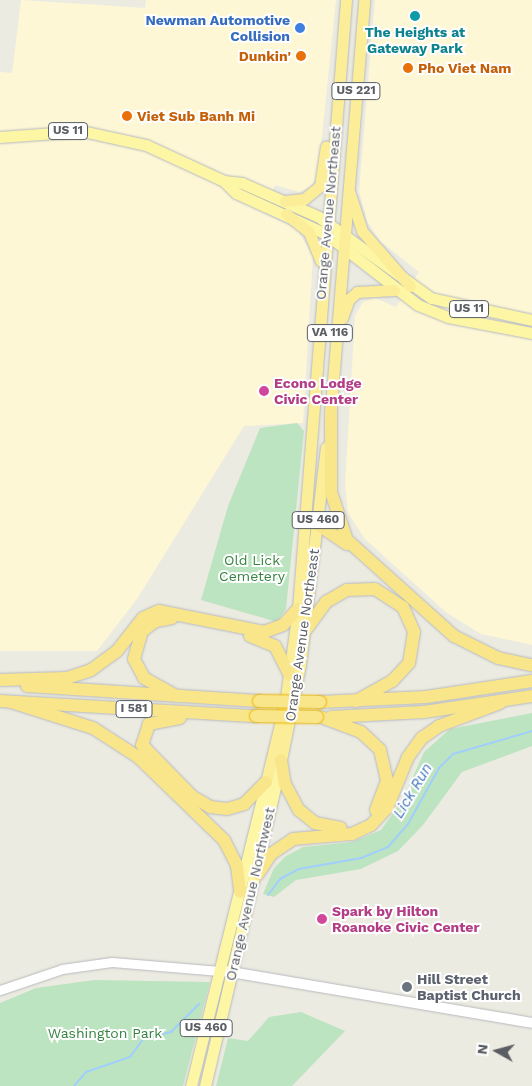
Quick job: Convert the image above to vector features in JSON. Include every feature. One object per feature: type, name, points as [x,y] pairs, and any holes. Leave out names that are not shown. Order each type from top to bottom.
[{"type":"highway","name":"Orange Avenue Northeast","points":[[266,782],[290,675],[298,609],[323,270],[346,0]]},
{"type":"highway","name":"Orange Avenue Northeast","points":[[281,760],[305,631],[331,410],[340,237],[348,182],[364,0]]},
{"type":"highway","points":[[285,200],[304,199],[320,186],[326,140],[336,114]]},
{"type":"highway","points":[[348,182],[362,231],[410,286]]},
{"type":"highway","points":[[286,214],[314,240],[323,270]]},
{"type":"highway","name":"VA 116","points":[[329,425],[324,409],[340,237]]},
{"type":"highway","name":"VA 116","points":[[334,354],[349,299],[364,290],[394,290]]},
{"type":"highway","points":[[331,410],[332,502],[339,527],[357,551]]},
{"type":"highway","points":[[317,524],[357,551],[454,636],[498,658],[532,665]]},
{"type":"highway","points":[[305,631],[326,602],[347,590],[375,589],[403,607],[414,632],[409,663],[392,681],[356,701]]},
{"type":"highway","points":[[0,682],[67,678],[91,670],[117,651],[143,618],[158,611],[264,632],[283,625],[298,609]]},
{"type":"highway","points":[[176,696],[144,678],[134,659],[142,631],[161,619],[180,619],[263,639],[279,651],[290,675]]},
{"type":"highway","name":"I 581","points":[[0,682],[176,696],[259,701],[320,702],[356,701],[532,681]]},
{"type":"highway","name":"I 581","points":[[6,701],[256,716],[319,717],[500,703],[532,696]]},
{"type":"highway","points":[[6,701],[93,728],[138,757],[224,840],[237,866],[240,892]]},
{"type":"highway","points":[[258,874],[271,854],[293,839],[352,834],[371,825],[387,808],[408,757],[422,738],[439,726],[500,703]]},
{"type":"highway","points":[[198,712],[149,724],[141,740],[147,755],[193,797],[219,809],[244,804],[266,782]]},
{"type":"highway","points":[[281,760],[286,786],[306,818],[340,828],[372,814],[383,798],[387,781],[380,750],[360,732],[319,717]]},
{"type":"main road","name":"US 11","points":[[0,137],[65,131],[108,135],[146,145],[224,181],[242,183],[285,200],[327,221],[340,237],[394,290],[448,317],[532,332]]},
{"type":"main road","name":"US 11","points":[[224,181],[236,193],[286,214],[326,234],[340,237],[410,286],[456,306],[532,320]]},
{"type":"main road","name":"Orange Avenue Northwest","points":[[205,1086],[258,874],[281,760]]},
{"type":"main road","name":"Orange Avenue Northwest","points":[[192,1086],[266,782]]},
{"type":"main road","points":[[220,971],[532,1023]]},
{"type":"street","points":[[0,990],[62,969],[112,962],[220,971]]},
{"type":"shaded area","points":[[21,0],[145,8],[146,0],[336,0],[318,175],[311,187],[299,192],[275,185],[263,213],[297,229],[313,256],[303,423],[244,426],[137,599],[97,651],[0,651],[0,72],[12,73]]},
{"type":"shaded area","points":[[375,0],[532,0],[532,645],[481,634],[447,613],[365,539],[348,513],[345,484],[355,316],[363,302],[375,298],[396,307],[419,272],[380,241],[368,223],[359,192]]},
{"type":"green space","name":"Old Lick Cemetery","points":[[297,423],[304,431],[286,609],[277,622],[201,600],[228,506],[260,428]]},
{"type":"green space","points":[[532,713],[532,746],[462,772],[423,825],[398,851],[361,869],[296,880],[274,897],[263,894],[274,868],[286,856],[303,847],[352,842],[381,830],[403,799],[424,752],[450,729]]},
{"type":"green space","name":"Washington Park","points":[[94,980],[210,982],[183,1086],[0,1086],[0,1003],[36,988]]},
{"type":"green space","points":[[301,1012],[345,1031],[292,1086],[216,1086],[228,1038],[248,1041],[269,1017]]},
{"type":"waterway","name":"Lick Run","points":[[268,895],[280,879],[299,869],[361,858],[388,847],[408,824],[439,768],[453,754],[532,731]]},
{"type":"waterway","name":"Lick Run","points":[[74,1086],[86,1072],[130,1057],[143,1039],[171,1032],[199,1004]]},
{"type":"place","name":"The Heights at Gateway Park","points":[[415,16]]},
{"type":"place","name":"Newman Automotive Collision","points":[[300,28]]},
{"type":"place","name":"Dunkin'","points":[[301,56]]},
{"type":"place","name":"Pho Viet Nam","points":[[408,68]]},
{"type":"place","name":"Viet Sub Banh Mi","points":[[127,116]]},
{"type":"place","name":"Econo Lodge Civic Center","points":[[264,391]]},
{"type":"place","name":"Spark by Hilton Roanoke Civic Center","points":[[322,919]]},
{"type":"place","name":"Hill Street Baptist Church","points":[[407,987]]}]
